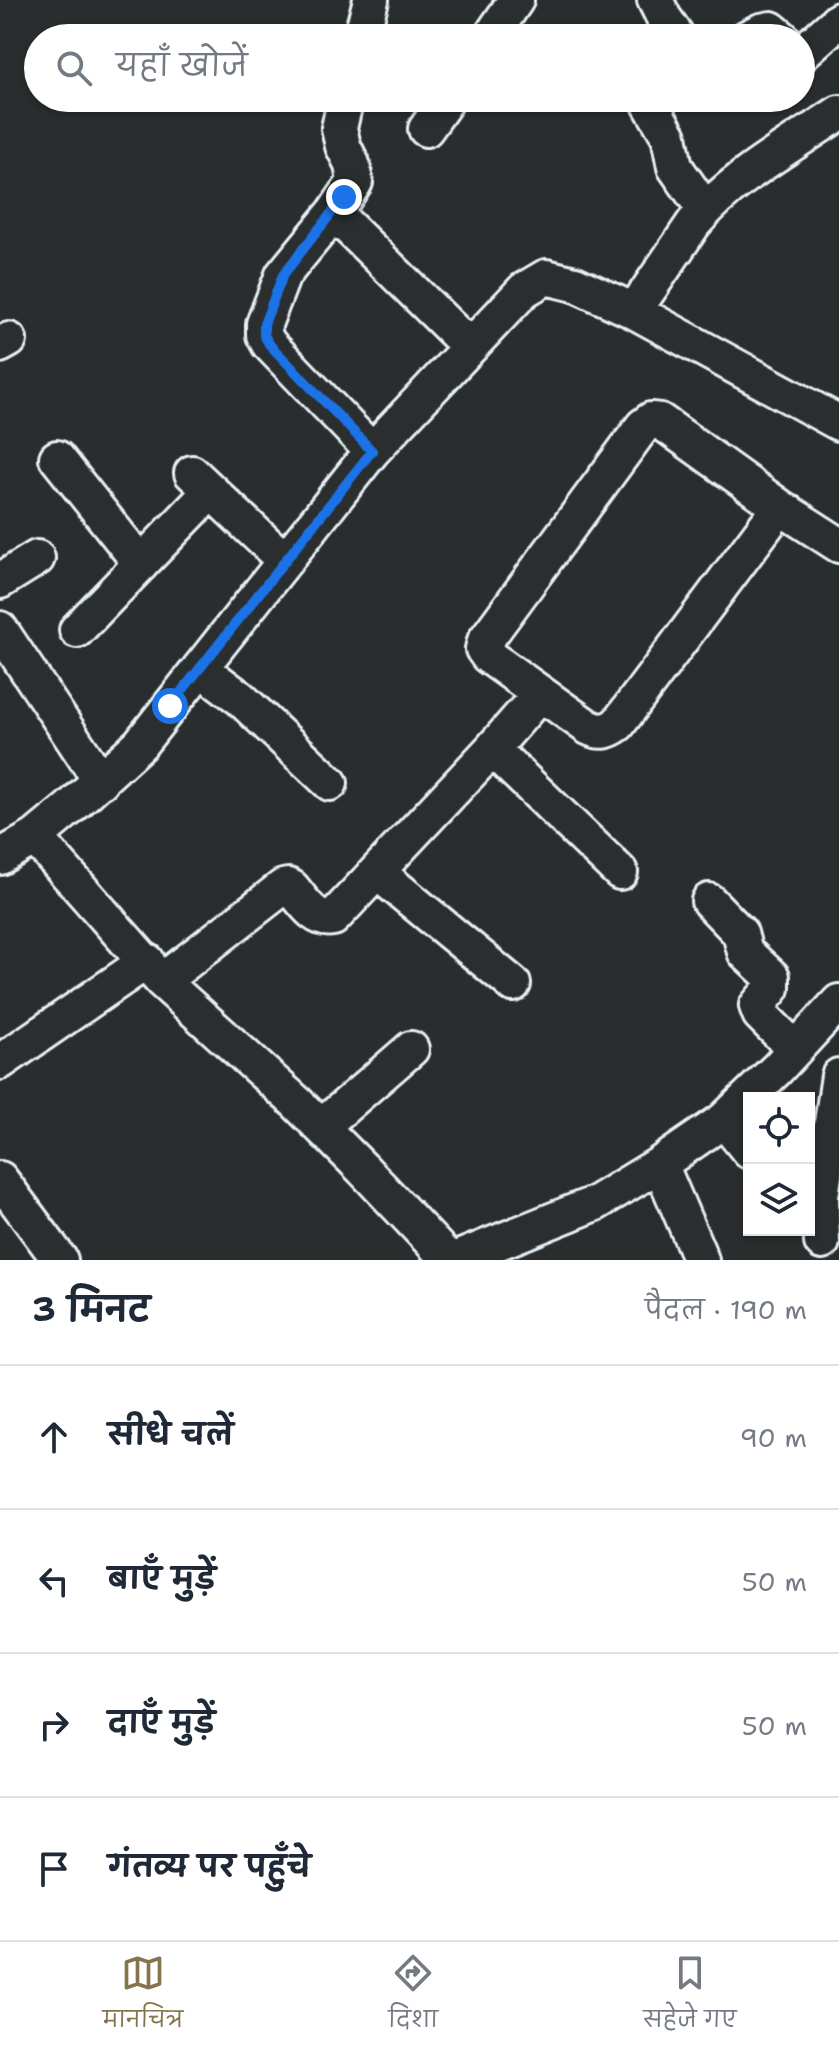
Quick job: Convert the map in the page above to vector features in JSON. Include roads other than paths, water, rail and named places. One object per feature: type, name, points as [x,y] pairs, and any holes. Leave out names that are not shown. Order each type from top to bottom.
[{"type":"street","points":[[365,24],[371,0]]},
{"type":"street","points":[[655,0],[668,24]]},
{"type":"street","points":[[830,0],[839,13]]},
{"type":"street","points":[[497,24],[508,3]]},
{"type":"street","points":[[815,41],[839,20]]},
{"type":"street","points":[[343,112],[339,128],[355,182],[283,275],[264,324],[264,335],[269,344],[372,451]]},
{"type":"street","points":[[426,129],[438,112]]},
{"type":"street","points":[[655,112],[669,136],[675,167],[705,210]]},
{"type":"street","points":[[634,311],[705,210],[726,191],[839,113]]},
{"type":"street","points":[[334,213],[470,347]]},
{"type":"street","points":[[0,857],[35,837],[140,744],[372,451],[524,290],[546,277],[575,284],[634,311],[839,423]]},
{"type":"street","points":[[780,507],[618,724],[609,730],[598,732],[588,727],[488,656],[483,649],[485,641],[643,426],[651,420],[660,421],[839,545]]},
{"type":"street","points":[[57,458],[141,564]]},
{"type":"street","points":[[77,630],[141,564],[202,482],[285,561]]},
{"type":"street","points":[[0,581],[37,558]]},
{"type":"street","points":[[0,629],[101,781]]},
{"type":"street","points":[[200,668],[240,698],[330,783]]},
{"type":"street","points":[[0,1062],[154,971],[283,887],[292,888],[318,917],[333,918],[540,694]]},
{"type":"street","points":[[492,749],[620,872]]},
{"type":"street","points":[[35,837],[154,971],[321,1127],[452,1260],[596,1203],[660,1164],[724,1120],[839,1002]]},
{"type":"street","points":[[377,872],[513,984]]},
{"type":"street","points":[[709,901],[740,933],[745,952],[772,977],[772,988],[757,1006],[760,1014],[795,1049]]},
{"type":"street","points":[[321,1127],[411,1049]]},
{"type":"street","points":[[819,1242],[821,1196],[839,1076]]},
{"type":"street","points":[[724,1120],[743,1144]]},
{"type":"street","points":[[660,1164],[701,1260]]},
{"type":"street","points":[[0,1179],[60,1260]]}]
